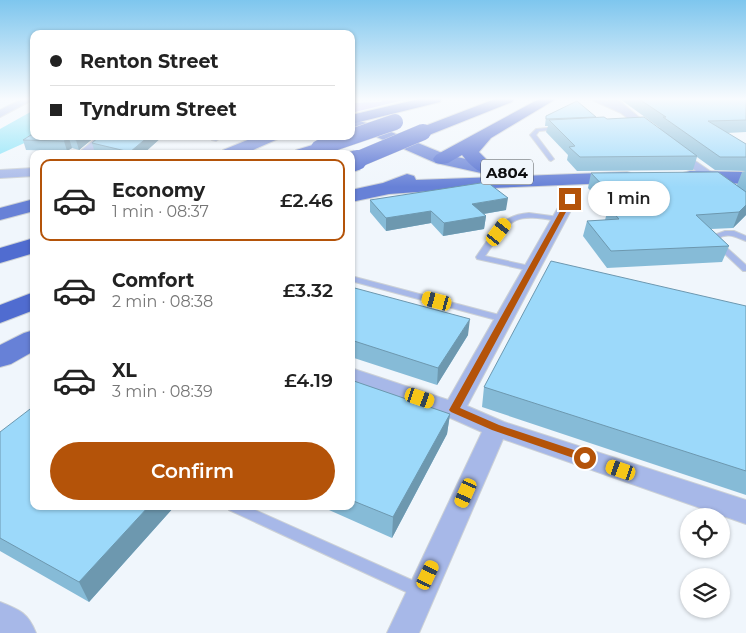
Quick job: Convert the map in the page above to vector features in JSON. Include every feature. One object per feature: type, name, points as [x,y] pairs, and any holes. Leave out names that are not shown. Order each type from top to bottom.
[{"type":"highway","points":[[355,136],[376,129]]},
{"type":"highway","points":[[355,160],[432,129]]},
{"type":"highway","points":[[433,161],[496,129]]},
{"type":"highway","points":[[485,135],[470,151],[470,154],[487,175]]},
{"type":"highway","points":[[313,150],[342,140]]},
{"type":"highway","points":[[0,256],[30,246]]},
{"type":"highway","points":[[0,315],[30,300]]},
{"type":"main road","points":[[369,129],[433,161]]},
{"type":"main road","points":[[355,137],[487,175]]},
{"type":"main road","points":[[239,150],[265,140]]},
{"type":"main road","points":[[355,189],[433,161]]},
{"type":"main road","name":"A804","points":[[389,188],[433,161]]},
{"type":"main road","name":"A804","points":[[355,195],[389,188],[487,175],[574,179],[648,178]]},
{"type":"main road","points":[[668,177],[746,178]]},
{"type":"main road","points":[[0,214],[30,206]]},
{"type":"main road","points":[[0,357],[30,341]]},
{"type":"street","points":[[643,129],[746,202]]},
{"type":"street","points":[[88,150],[101,140]]},
{"type":"street","points":[[0,174],[30,172]]},
{"type":"street","points":[[454,410],[570,199]]},
{"type":"street","points":[[355,376],[454,410],[496,428],[746,512]]},
{"type":"street","points":[[403,633],[496,428]]},
{"type":"street","points":[[0,622],[16,633]]},
{"type":"lane","points":[[551,159],[533,135],[538,130],[558,129]]},
{"type":"lane","points":[[531,269],[480,257],[508,219],[520,214],[559,219]]},
{"type":"lane","points":[[746,239],[737,234],[728,233],[718,234],[713,239],[746,269]]},
{"type":"lane","points":[[355,279],[504,319]]},
{"type":"lane","points":[[0,308],[30,299]]},
{"type":"lane","points":[[243,510],[421,592]]},
{"type":"water","points":[[0,129],[30,129],[31,140],[0,154]]},
{"type":"building","points":[[558,129],[660,129],[697,156],[580,157],[569,147],[575,146]]},
{"type":"building","points":[[679,129],[720,129],[746,144],[746,157],[720,157]]},
{"type":"building","points":[[30,136],[30,140],[66,140],[64,141],[23,140]]},
{"type":"building","points":[[95,140],[144,140],[132,150],[122,150],[92,143]]},
{"type":"building","points":[[718,172],[746,192],[746,205],[739,212],[696,215],[729,246],[611,251],[587,221],[619,219],[608,207],[623,207],[591,173]]},
{"type":"building","points":[[487,182],[508,198],[472,204],[486,216],[444,223],[431,211],[386,218],[370,200]]},
{"type":"building","points":[[551,261],[746,306],[746,471],[484,387]]},
{"type":"building","points":[[355,288],[470,319],[438,368],[355,341]]},
{"type":"building","points":[[355,381],[450,414],[393,517],[355,502]]},
{"type":"building","points":[[30,409],[30,510],[145,510],[79,582],[0,538],[0,432]]},
{"type":"route","points":[[570,199],[454,410],[496,428],[585,458]]}]
